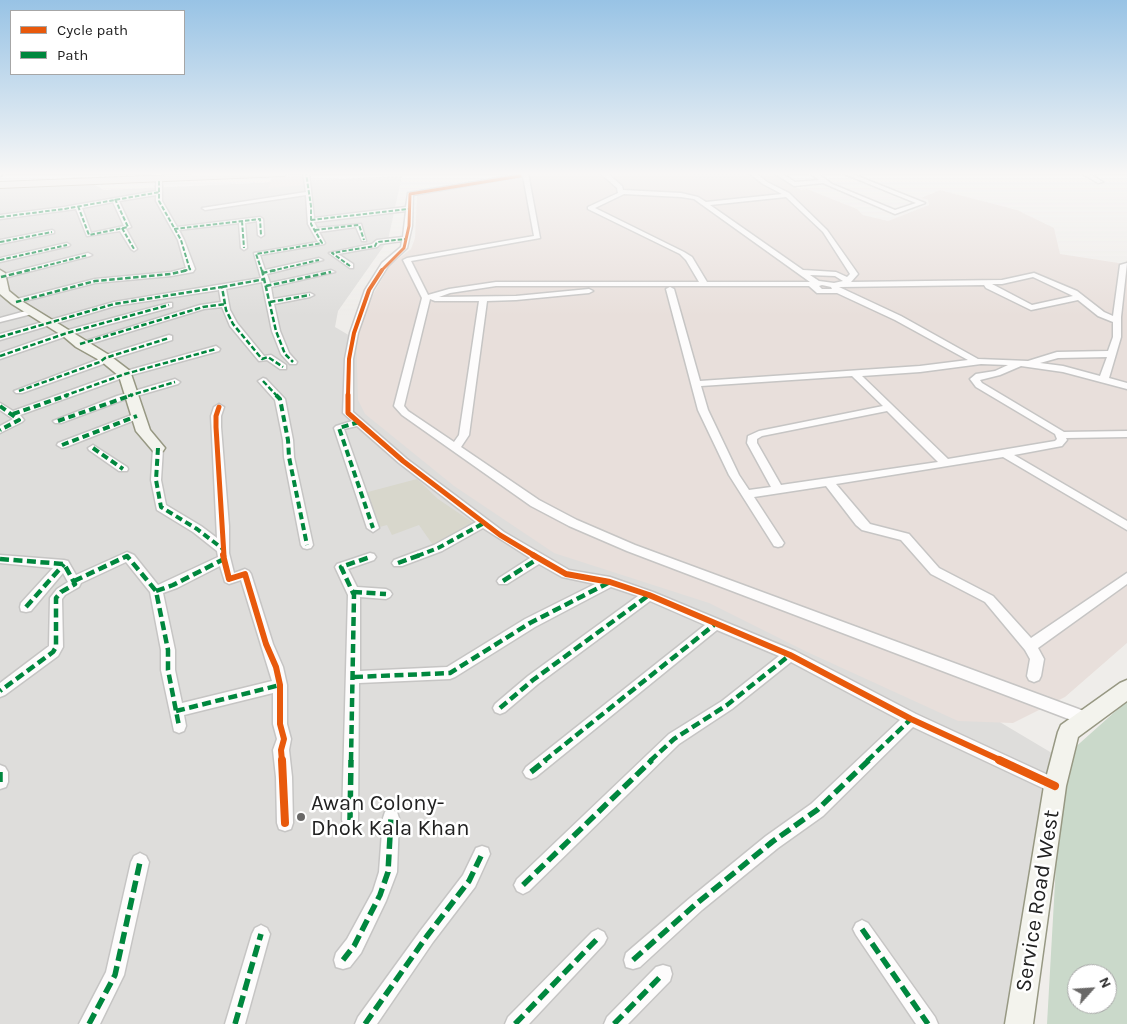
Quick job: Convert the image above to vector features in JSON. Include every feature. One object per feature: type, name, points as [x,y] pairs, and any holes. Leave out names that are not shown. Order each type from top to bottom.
[{"type":"street","points":[[84,221],[89,235],[125,227]]},
{"type":"street","points":[[123,221],[134,249]]},
{"type":"street","points":[[16,302],[95,281],[171,274],[191,269],[181,240],[170,221]]},
{"type":"street","points":[[174,229],[242,221],[244,248]]},
{"type":"street","points":[[260,221],[261,235]]},
{"type":"street","points":[[293,362],[285,354],[276,331],[256,254],[322,243],[311,221]]},
{"type":"street","points":[[409,221],[404,248],[386,265],[369,290],[354,333],[349,359],[348,413],[403,461],[500,535],[566,574],[610,582],[649,596],[714,625],[790,655],[911,719],[1055,786]]},
{"type":"street","points":[[535,221],[538,237],[407,260],[426,298],[399,406],[405,413],[535,503],[573,524],[631,548],[1087,719]]},
{"type":"street","points":[[616,221],[682,253],[689,259],[704,284]]},
{"type":"street","points":[[729,221],[802,272],[817,286]]},
{"type":"street","points":[[815,221],[826,231],[852,268],[854,274],[836,288]]},
{"type":"street","points":[[315,230],[359,225],[364,240]]},
{"type":"street","points":[[0,242],[52,232]]},
{"type":"street","points":[[350,266],[332,253],[375,246],[377,242],[406,239]]},
{"type":"street","points":[[0,260],[67,245]]},
{"type":"street","points":[[88,255],[1,275],[4,292],[80,344],[105,358],[125,374],[143,432],[158,448],[156,480],[161,507],[197,529],[224,554]]},
{"type":"street","points":[[264,280],[319,260]]},
{"type":"street","points":[[1104,379],[1118,337],[1124,265]]},
{"type":"street","points":[[0,337],[128,301],[264,280],[331,272]]},
{"type":"street","points":[[802,272],[836,274],[848,280]]},
{"type":"street","points":[[836,288],[985,281],[1002,282],[1034,275],[1074,293],[1101,314],[1118,320]]},
{"type":"street","points":[[985,281],[989,286],[1031,308],[1080,297]]},
{"type":"street","points":[[426,298],[516,298],[597,291],[817,286],[828,283],[898,318],[976,362]]},
{"type":"street","points":[[426,298],[449,291],[496,284],[817,286]]},
{"type":"street","points":[[222,287],[226,310],[233,324],[262,359],[268,357],[283,367]]},
{"type":"street","points":[[670,289],[703,410],[716,440],[746,494],[778,543]]},
{"type":"street","points":[[270,302],[310,295]]},
{"type":"street","points":[[455,448],[464,435],[482,299]]},
{"type":"street","points":[[80,344],[203,307],[226,304]]},
{"type":"street","points":[[0,356],[66,333],[169,305]]},
{"type":"street","points":[[0,320],[33,311]]},
{"type":"street","points":[[19,391],[100,362],[105,358],[170,338]]},
{"type":"street","points":[[13,414],[125,374],[216,349]]},
{"type":"street","points":[[1029,364],[1057,355],[1112,354]]},
{"type":"street","points":[[695,384],[920,369],[976,362],[1029,364],[1104,379],[1127,386]]},
{"type":"street","points":[[1018,364],[997,373],[979,376],[975,379],[980,385],[1062,435],[1127,434]]},
{"type":"street","points":[[854,373],[888,408],[946,462]]},
{"type":"street","points":[[263,381],[280,398],[288,440],[289,458],[307,545]]},
{"type":"street","points":[[58,420],[131,394],[175,382]]},
{"type":"street","points":[[0,406],[19,420],[0,430]]},
{"type":"street","points":[[219,407],[216,427],[224,554],[229,579],[246,574],[255,611],[276,667],[280,685],[280,724],[284,739],[281,750],[284,777],[285,823]]},
{"type":"street","points":[[778,489],[752,443],[752,438],[759,434],[888,408]]},
{"type":"street","points":[[62,445],[137,416]]},
{"type":"street","points":[[359,422],[340,428],[373,528]]},
{"type":"street","points":[[746,494],[1006,454],[1058,444],[1062,440],[1062,435]]},
{"type":"street","points":[[93,448],[123,469]]},
{"type":"street","points":[[1006,454],[1127,526]]},
{"type":"street","points":[[828,481],[866,527],[905,537],[935,571],[989,599],[1030,646],[1037,659],[1034,676]]},
{"type":"street","points":[[398,563],[438,548],[484,523]]},
{"type":"street","points":[[156,591],[173,585],[224,554]]},
{"type":"street","points":[[74,581],[127,556],[156,591],[164,624],[168,650],[168,670],[179,726]]},
{"type":"street","points":[[350,820],[354,677],[353,592],[342,565],[370,557]]},
{"type":"street","points":[[503,581],[539,558]]},
{"type":"street","points":[[0,559],[64,564]]},
{"type":"street","points":[[0,691],[53,652],[56,647],[56,598],[61,592],[74,586],[74,581],[64,564]]},
{"type":"street","points":[[26,607],[64,564]]},
{"type":"street","points":[[1030,646],[1127,578]]},
{"type":"street","points":[[354,677],[450,674],[464,663],[530,623],[610,582]]},
{"type":"street","points":[[353,592],[386,594]]},
{"type":"street","points":[[500,708],[533,680],[649,596]]},
{"type":"street","points":[[531,772],[714,625]]},
{"type":"street","points":[[523,885],[674,739],[727,706],[790,655]]},
{"type":"street","points":[[176,710],[280,685]]},
{"type":"street","name":"Service Road West","points":[[1019,1024],[1055,786],[1069,732],[1127,689]]},
{"type":"street","points":[[633,960],[696,904],[772,842],[817,810],[911,719]]},
{"type":"street","points":[[0,772],[0,782]]},
{"type":"street","points":[[343,960],[354,946],[380,895],[388,872],[390,818]]},
{"type":"street","points":[[366,1024],[427,936],[469,881],[482,854]]},
{"type":"street","points":[[89,1024],[115,975],[140,862]]},
{"type":"street","points":[[862,929],[928,1024]]},
{"type":"street","points":[[235,1024],[261,934]]},
{"type":"street","points":[[515,1024],[598,938]]},
{"type":"street","points":[[614,1024],[663,974]]},
{"type":"shaded area","points":[[0,221],[392,221],[388,240],[338,311],[335,327],[1062,759],[1026,1024],[0,1024]]},
{"type":"shaded area","points":[[416,221],[1039,221],[1054,228],[1060,254],[1125,264],[1127,260],[1127,643],[1065,697],[1013,723],[958,721],[805,651],[709,603],[554,553],[454,486],[365,414],[358,400],[356,330],[390,265],[411,249],[415,238]]},
{"type":"shaded area","points":[[417,479],[438,499],[475,524],[433,545],[419,525],[392,535],[387,525],[376,528],[364,493]]},
{"type":"green space","points":[[1127,701],[1127,1024],[1047,1024],[1062,759]]},
{"type":"marked path","points":[[84,221],[89,235],[128,227],[125,221]]},
{"type":"marked path","points":[[170,221],[181,240],[190,270]]},
{"type":"marked path","points":[[242,221],[244,248]]},
{"type":"marked path","points":[[174,229],[245,221]]},
{"type":"marked path","points":[[260,221],[261,235]]},
{"type":"marked path","points":[[293,362],[285,354],[276,331],[265,279],[256,254],[322,243],[311,221]]},
{"type":"marked path","points":[[315,230],[359,225],[364,240]]},
{"type":"marked path","points":[[122,228],[134,249]]},
{"type":"marked path","points":[[0,242],[52,232]]},
{"type":"marked path","points":[[350,266],[332,253],[375,246],[377,242],[406,239]]},
{"type":"marked path","points":[[0,260],[67,245]]},
{"type":"marked path","points":[[1,277],[88,255]]},
{"type":"marked path","points":[[262,273],[319,260]]},
{"type":"marked path","points":[[16,302],[95,281],[171,274],[191,269]]},
{"type":"marked path","points":[[266,286],[331,272]]},
{"type":"marked path","points":[[222,287],[265,279]]},
{"type":"marked path","points":[[0,337],[114,304],[222,287],[226,310],[233,324],[262,359],[268,357],[283,367]]},
{"type":"marked path","points":[[270,302],[310,295]]},
{"type":"marked path","points":[[80,344],[203,307],[226,304]]},
{"type":"marked path","points":[[0,356],[67,333],[169,305]]},
{"type":"marked path","points":[[19,391],[100,362],[105,358],[169,338]]},
{"type":"marked path","points":[[13,414],[125,374],[216,349]]},
{"type":"marked path","points":[[263,381],[280,399],[288,440],[289,457],[307,545]]},
{"type":"marked path","points":[[58,421],[120,398],[175,382]]},
{"type":"marked path","points":[[0,406],[19,420],[0,430]]},
{"type":"marked path","points":[[62,445],[137,416]]},
{"type":"marked path","points":[[359,422],[339,428],[373,528]]},
{"type":"marked path","points":[[93,448],[123,469]]},
{"type":"marked path","points":[[158,448],[156,480],[161,507],[197,529],[223,549]]},
{"type":"marked path","points":[[398,563],[438,548],[484,523]]},
{"type":"marked path","points":[[74,581],[127,556],[156,591],[168,650],[168,670],[179,726]]},
{"type":"marked path","points":[[350,820],[354,595],[341,567],[370,557]]},
{"type":"marked path","points":[[503,581],[539,558]]},
{"type":"marked path","points":[[0,559],[64,564],[75,584],[61,592],[56,598],[56,647],[53,652],[0,691]]},
{"type":"marked path","points":[[156,591],[173,585],[224,559]]},
{"type":"marked path","points":[[26,607],[64,564]]},
{"type":"marked path","points":[[354,677],[450,673],[530,623],[610,582]]},
{"type":"marked path","points":[[353,592],[386,594]]},
{"type":"marked path","points":[[500,708],[533,680],[649,595]]},
{"type":"marked path","points":[[531,772],[714,625]]},
{"type":"marked path","points":[[523,885],[674,739],[727,705],[790,655]]},
{"type":"marked path","points":[[176,711],[280,685]]},
{"type":"marked path","points":[[633,960],[696,904],[772,842],[817,810],[911,719]]},
{"type":"marked path","points":[[0,772],[0,782]]},
{"type":"marked path","points":[[343,960],[354,946],[380,895],[388,872],[391,818]]},
{"type":"marked path","points":[[365,1024],[427,936],[469,881],[482,854]]},
{"type":"marked path","points":[[89,1024],[115,975],[140,862]]},
{"type":"marked path","points":[[862,929],[928,1024]]},
{"type":"marked path","points":[[235,1024],[261,934]]},
{"type":"marked path","points":[[515,1024],[598,938]]},
{"type":"marked path","points":[[614,1024],[663,974]]},
{"type":"cycle path","points":[[409,221],[404,248],[385,265],[369,290],[354,333],[349,359],[348,413],[403,461],[500,535],[566,574],[610,582],[649,595],[790,655],[911,719],[1055,786]]},
{"type":"cycle path","points":[[219,407],[216,416],[216,427],[223,553],[229,579],[245,574],[266,644],[276,667],[280,685],[280,724],[284,739],[281,750],[284,777],[285,823]]},
{"type":"place","name":"Awan Colony- Dhok Kala Khan","points":[[301,817]]}]
